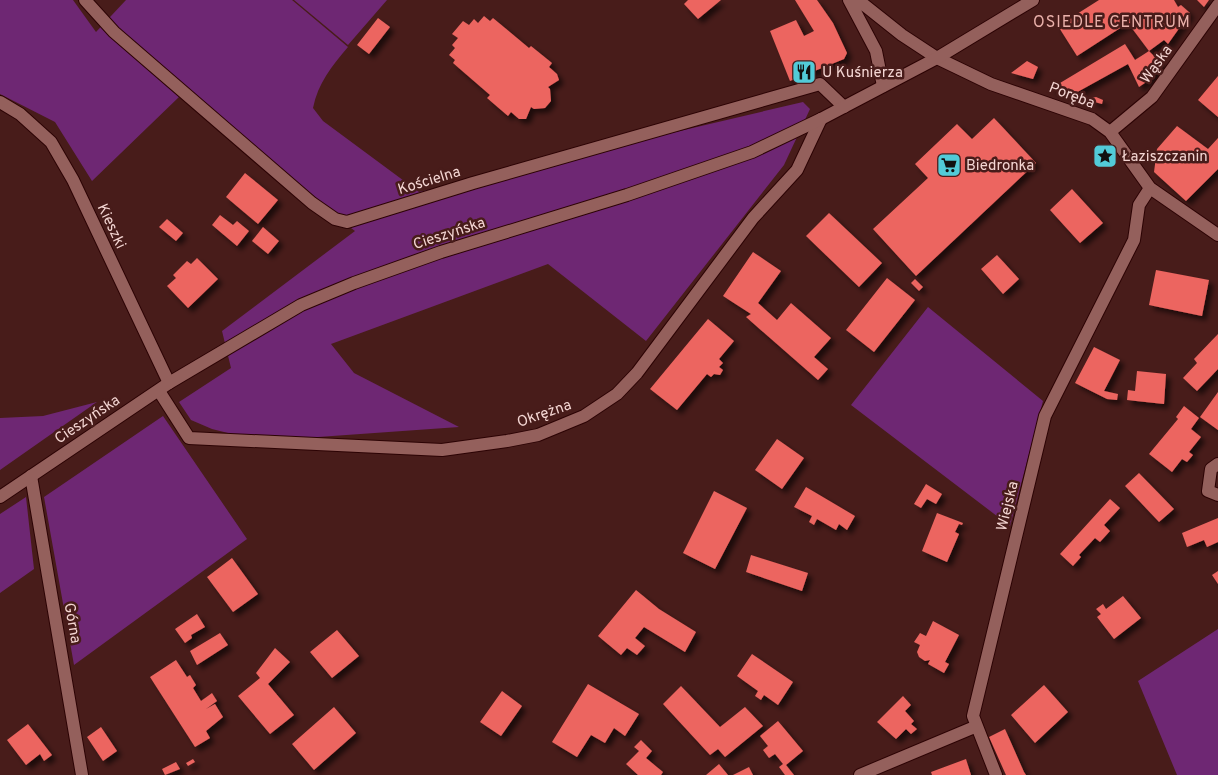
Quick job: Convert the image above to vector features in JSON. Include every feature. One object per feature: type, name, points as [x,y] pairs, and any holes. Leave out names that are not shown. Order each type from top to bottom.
[{"type":"street","name":"Kościelna","points":[[85,0],[114,32],[305,197],[335,219],[347,222],[480,181],[820,84],[844,107]]},
{"type":"street","points":[[849,0],[876,51],[883,86]]},
{"type":"street","name":"Poręba","points":[[858,0],[902,35],[937,58],[991,84],[1092,119],[1110,132],[1150,188],[1215,228]]},
{"type":"street","name":"Cieszyńska","points":[[0,497],[164,387],[301,305],[354,283],[440,252],[627,195],[743,155],[821,119],[937,58],[1033,0]]},
{"type":"street","name":"Wąska","points":[[1110,132],[1152,98],[1218,5]]},
{"type":"street","name":"Kieszki","points":[[0,102],[20,114],[51,142],[73,180],[164,387]]},
{"type":"street","name":"Okrężna","points":[[164,387],[189,438],[442,450],[538,435],[584,416],[617,394],[637,373],[753,218],[797,170],[821,119]]},
{"type":"street","name":"Wiejska","points":[[996,775],[973,716],[1045,416],[1134,240],[1139,206],[1150,188]]},
{"type":"street","points":[[1218,464],[1211,469],[1208,491],[1218,495]]},
{"type":"street","name":"Górna","points":[[31,476],[82,775]]},
{"type":"street","points":[[860,775],[977,726]]},
{"type":"shaded area","points":[[0,0],[73,0],[96,32],[126,0],[292,0],[348,47],[322,83],[313,108],[323,121],[419,192],[803,102],[810,109],[784,165],[646,341],[548,264],[331,344],[354,373],[459,427],[290,439],[248,438],[212,429],[191,420],[179,402],[231,368],[222,331],[355,231],[179,97],[92,181],[55,122],[0,94]]},
{"type":"shaded area","points":[[294,0],[387,0],[348,45]]},
{"type":"shaded area","points":[[928,307],[1043,401],[1010,526],[851,405]]},
{"type":"shaded area","points":[[97,402],[0,470],[0,418],[43,416]]},
{"type":"shaded area","points":[[163,416],[247,539],[74,665],[44,497]]},
{"type":"shaded area","points":[[26,497],[34,569],[0,593],[0,514]]},
{"type":"shaded area","points":[[1218,629],[1218,775],[1177,775],[1138,681]]},
{"type":"building","points":[[688,0],[721,0],[698,19],[684,4]]},
{"type":"building","points":[[795,0],[817,0],[833,23],[847,53],[844,59],[790,81],[770,31],[796,20],[804,36],[814,31]]},
{"type":"building","points":[[1099,0],[1174,0],[1178,7],[1181,5],[1190,13],[1168,44],[1164,40],[1149,51],[1128,23],[1077,56],[1058,26]]},
{"type":"building","points":[[1197,0],[1209,0],[1204,7]]},
{"type":"building","points":[[484,16],[490,21],[493,18],[529,48],[531,46],[552,63],[549,67],[557,74],[559,80],[548,87],[550,89],[551,101],[545,108],[534,109],[531,107],[526,119],[519,119],[511,112],[508,116],[487,98],[490,95],[453,63],[455,60],[449,55],[455,48],[452,45],[458,38],[452,34],[463,21],[469,25],[474,19],[478,23]]},
{"type":"building","points":[[378,18],[390,27],[369,54],[357,45]]},
{"type":"building","points":[[1125,44],[1135,60],[1149,51],[1162,64],[1152,78],[1139,87],[1128,64],[1072,95],[1050,89]]},
{"type":"building","points":[[1027,61],[1038,67],[1033,79],[1011,73]]},
{"type":"building","points":[[1218,76],[1218,117],[1198,100]]},
{"type":"building","points":[[1096,97],[1103,100],[1102,104],[1091,101],[1092,98]]},
{"type":"building","points":[[994,118],[1036,163],[916,276],[873,229],[928,178],[915,164],[957,124],[972,139]]},
{"type":"building","points":[[1177,126],[1208,149],[1218,138],[1218,169],[1186,201],[1154,172],[1157,149]]},
{"type":"building","points":[[245,173],[278,200],[258,224],[226,197]]},
{"type":"building","points":[[1072,189],[1103,223],[1080,243],[1050,210]]},
{"type":"building","points":[[829,213],[882,263],[859,287],[806,236]]},
{"type":"building","points":[[220,215],[233,225],[237,221],[249,231],[237,246],[212,225]]},
{"type":"building","points":[[167,219],[183,233],[176,241],[159,227]]},
{"type":"building","points":[[263,227],[279,241],[268,254],[252,241]]},
{"type":"building","points":[[753,252],[781,271],[758,303],[777,320],[791,303],[831,338],[814,357],[828,369],[818,380],[746,317],[751,314],[723,296]]},
{"type":"building","points":[[997,255],[1019,279],[1003,294],[981,269]]},
{"type":"building","points":[[197,258],[218,279],[188,308],[167,286],[176,278],[173,275],[187,261],[191,264]]},
{"type":"building","points":[[1156,270],[1209,280],[1202,316],[1149,305]]},
{"type":"building","points":[[887,278],[915,300],[874,352],[846,330]]},
{"type":"building","points":[[915,279],[923,287],[919,291],[911,283]]},
{"type":"building","points":[[708,319],[734,341],[719,359],[723,363],[719,367],[723,370],[720,375],[714,374],[711,377],[707,374],[677,410],[650,389]]},
{"type":"building","points":[[1218,334],[1218,369],[1197,391],[1183,378],[1197,363],[1194,359]]},
{"type":"building","points":[[1094,347],[1120,360],[1104,391],[1118,394],[1117,400],[1107,399],[1075,383]]},
{"type":"building","points":[[1137,371],[1166,374],[1164,404],[1127,400],[1128,390],[1135,391]]},
{"type":"building","points":[[1218,392],[1218,430],[1200,417]]},
{"type":"building","points":[[1184,406],[1199,418],[1191,429],[1201,437],[1189,452],[1193,455],[1187,462],[1182,459],[1172,472],[1149,454],[1178,419],[1176,417]]},
{"type":"building","points":[[777,439],[804,458],[782,489],[755,470]]},
{"type":"building","points":[[1139,473],[1174,509],[1159,522],[1125,486]]},
{"type":"building","points":[[926,484],[942,494],[936,504],[927,499],[921,508],[914,504]]},
{"type":"building","points":[[806,487],[855,516],[847,530],[839,524],[836,530],[817,519],[814,525],[809,522],[812,516],[794,507]]},
{"type":"building","points":[[714,491],[747,508],[715,569],[683,553]]},
{"type":"building","points":[[1110,499],[1120,508],[1104,525],[1110,531],[1100,542],[1095,538],[1079,555],[1081,557],[1073,566],[1060,554]]},
{"type":"building","points":[[937,513],[963,523],[962,525],[959,524],[955,532],[959,534],[947,562],[922,551]]},
{"type":"building","points":[[1218,518],[1218,542],[1207,547],[1204,540],[1187,547],[1182,533]]},
{"type":"building","points":[[751,555],[808,573],[802,591],[746,572]]},
{"type":"building","points":[[232,558],[258,594],[233,612],[207,577]]},
{"type":"building","points":[[1218,571],[1218,584],[1212,575]]},
{"type":"building","points":[[636,590],[659,609],[696,632],[685,652],[644,627],[635,638],[645,646],[637,655],[627,648],[621,655],[598,636]]},
{"type":"building","points":[[1123,596],[1141,618],[1114,639],[1097,617],[1101,614],[1096,609],[1103,604],[1106,609]]},
{"type":"building","points":[[197,614],[205,627],[191,635],[192,638],[185,643],[175,629]]},
{"type":"building","points":[[933,621],[959,635],[945,662],[949,664],[944,673],[928,664],[930,660],[925,661],[919,657],[917,652],[920,645],[914,642],[920,633],[926,636]]},
{"type":"building","points":[[337,630],[359,656],[332,678],[310,652]]},
{"type":"building","points":[[220,633],[228,645],[197,665],[190,651]]},
{"type":"building","points":[[275,648],[290,662],[268,684],[294,715],[270,734],[238,696],[260,678],[256,673]]},
{"type":"building","points":[[752,654],[793,682],[778,705],[764,695],[761,700],[755,696],[758,691],[737,676]]},
{"type":"building","points":[[176,660],[187,677],[190,675],[196,685],[193,688],[201,701],[212,693],[217,701],[206,709],[215,704],[223,717],[206,731],[210,738],[195,747],[150,677]]},
{"type":"building","points":[[588,684],[639,714],[625,736],[614,728],[605,743],[591,735],[577,757],[552,742]]},
{"type":"building","points":[[1044,685],[1068,712],[1035,743],[1011,715]]},
{"type":"building","points":[[681,686],[720,727],[745,707],[763,726],[725,757],[718,749],[710,755],[663,704]]},
{"type":"building","points":[[502,691],[522,706],[501,736],[480,722]]},
{"type":"building","points":[[903,696],[911,705],[905,711],[914,721],[911,724],[917,729],[911,734],[906,729],[896,739],[877,722]]},
{"type":"building","points":[[334,707],[356,733],[314,770],[292,744]]},
{"type":"building","points":[[778,721],[803,751],[786,765],[794,775],[785,775],[779,767],[783,764],[775,754],[769,758],[763,750],[768,746],[760,736]]},
{"type":"building","points":[[28,724],[52,755],[44,761],[40,754],[26,765],[7,740]]},
{"type":"building","points":[[101,727],[117,751],[103,761],[87,737]]},
{"type":"building","points":[[1005,729],[1026,775],[1006,775],[989,737]]},
{"type":"building","points":[[641,740],[652,751],[646,758],[663,772],[661,775],[638,775],[626,764],[639,751],[634,747]]},
{"type":"building","points":[[193,759],[195,762],[188,766],[186,763]]},
{"type":"building","points":[[966,759],[971,775],[932,775],[931,772]]},
{"type":"building","points":[[176,762],[180,769],[165,775],[162,769]]},
{"type":"building","points":[[719,764],[728,775],[706,775]]},
{"type":"building","points":[[749,767],[753,775],[733,775]]},
{"type":"place","name":"U Kuśnierza","points":[[804,72]]},
{"type":"place","name":"Łaziszczanin","points":[[1105,156]]},
{"type":"place","name":"Biedronka","points":[[949,165]]},
{"type":"district","name":"OSIEDLE CENTRUM","points":[[1112,21]]}]
